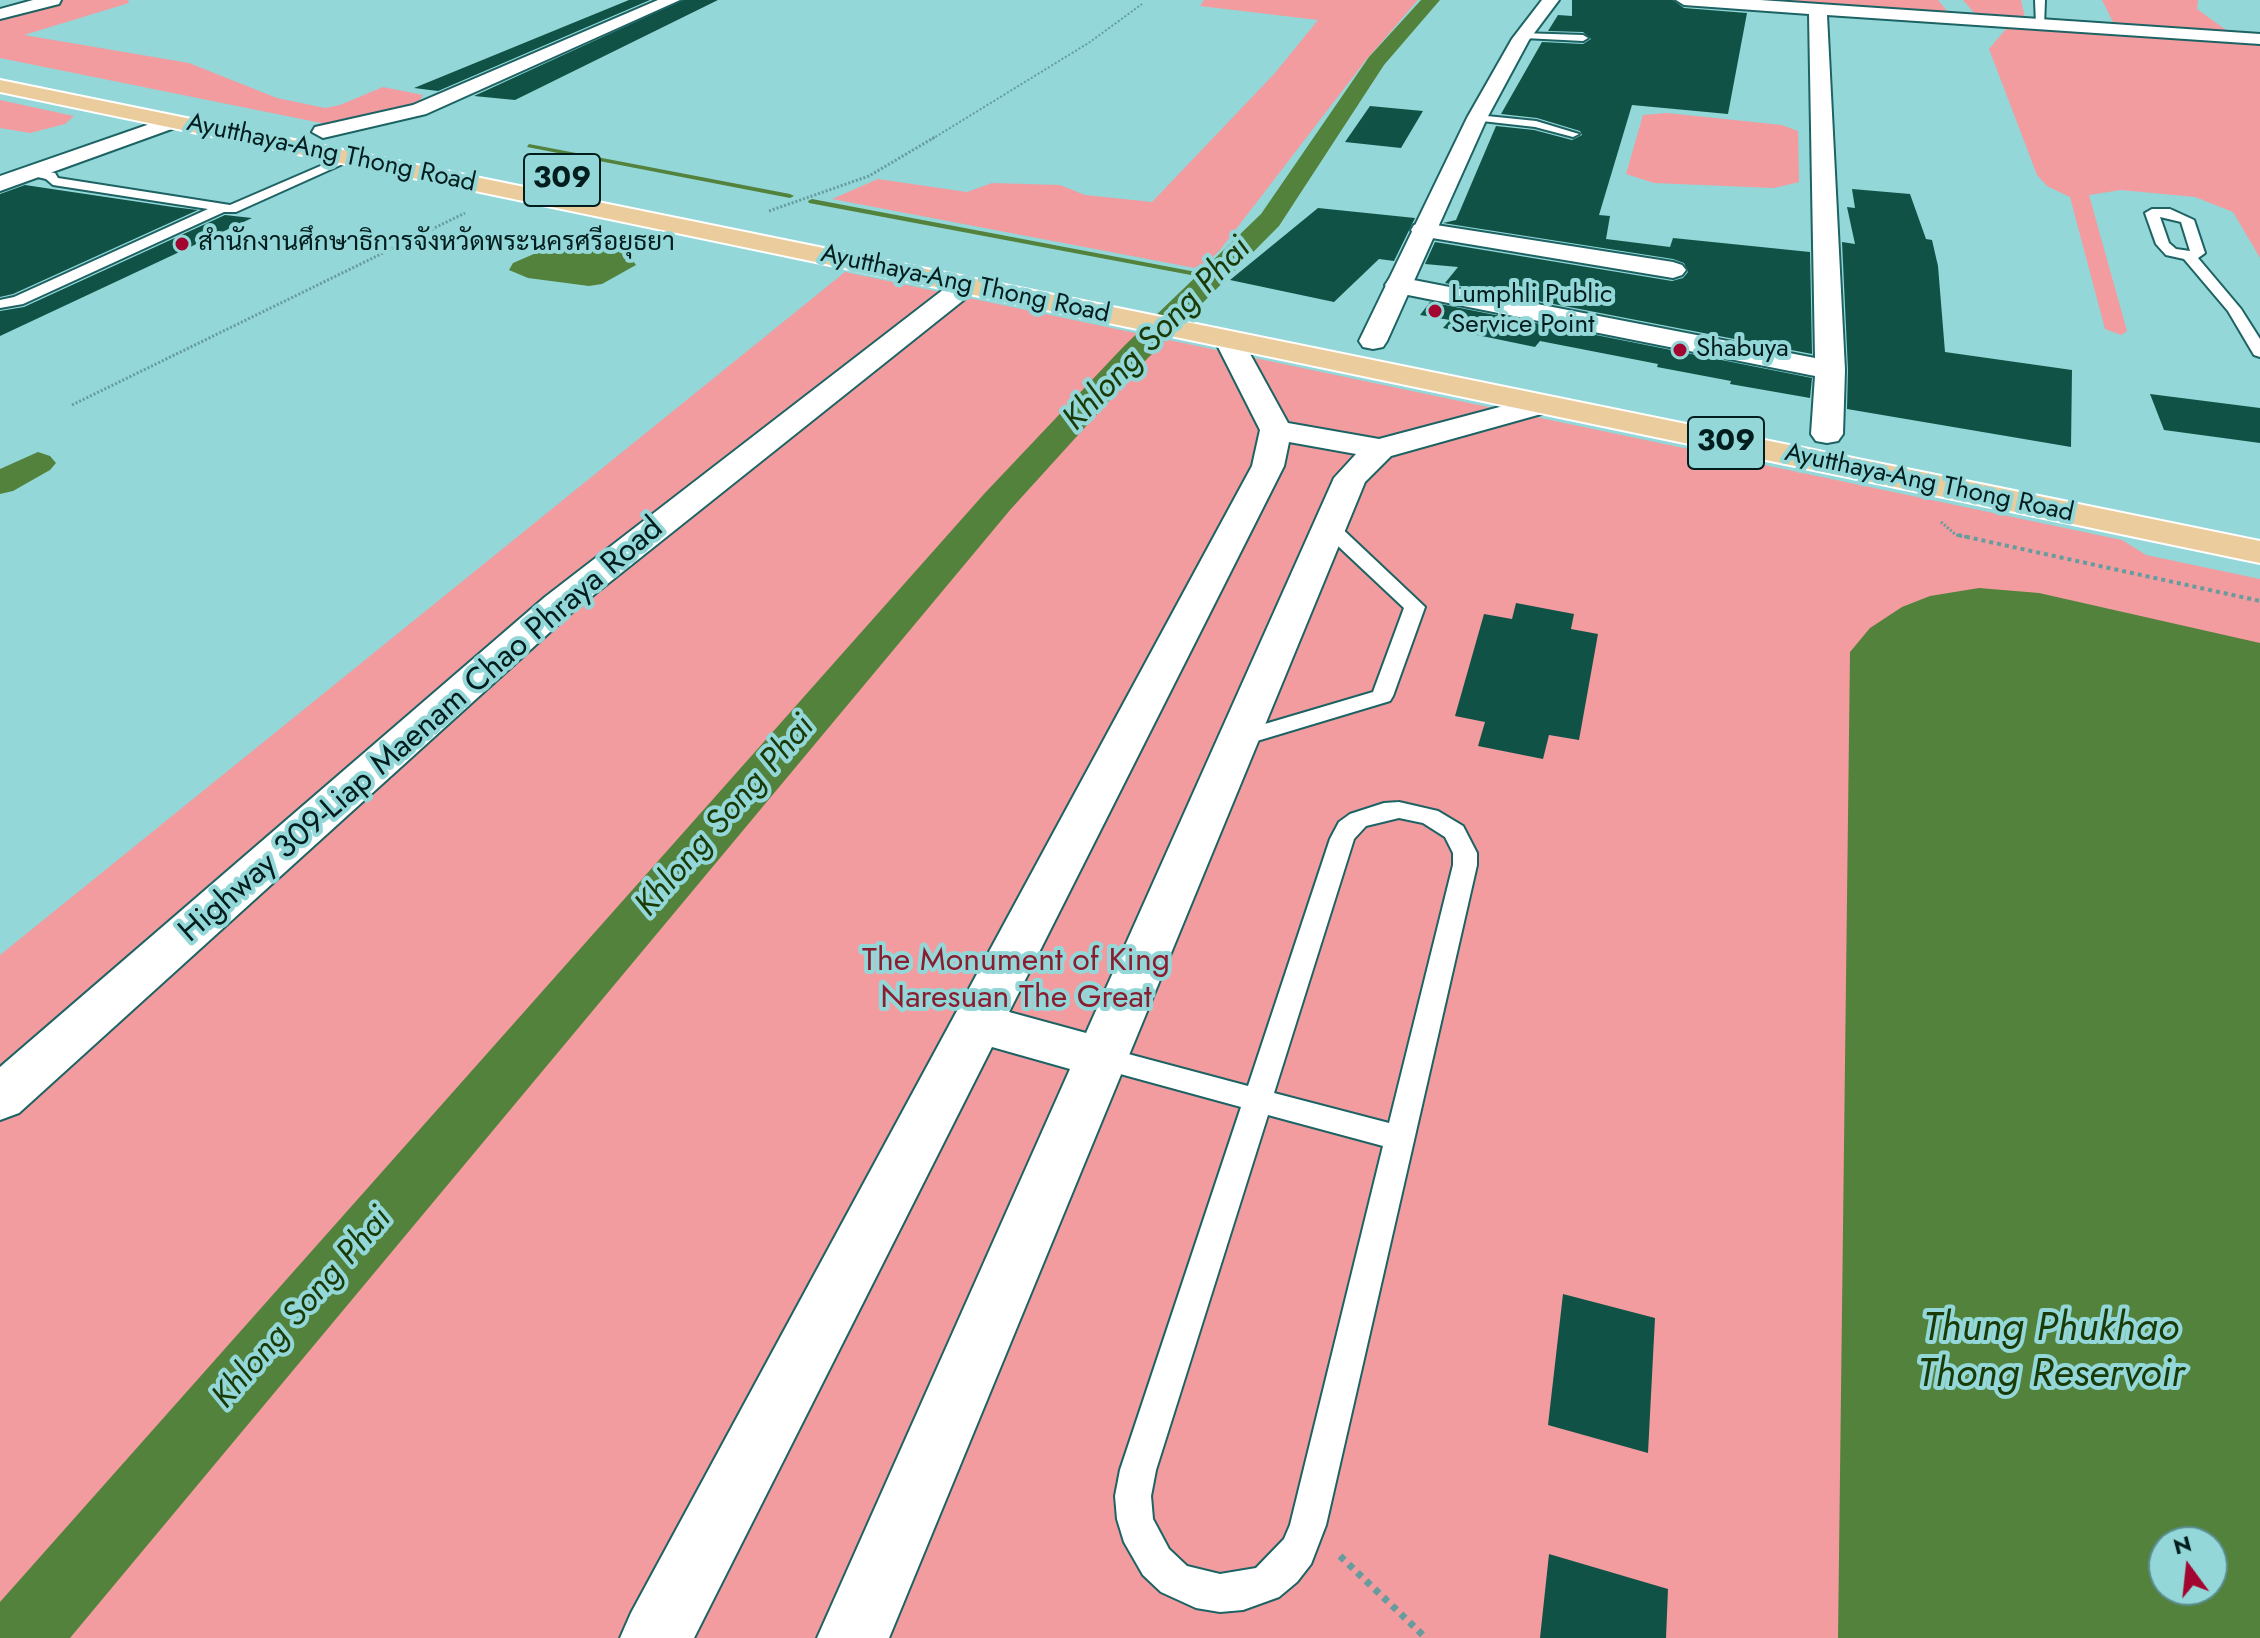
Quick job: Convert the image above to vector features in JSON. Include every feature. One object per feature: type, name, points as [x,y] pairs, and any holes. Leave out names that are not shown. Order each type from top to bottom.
[{"type":"main road","name":"Ayutthaya-Ang Thong Road","points":[[0,68],[753,218]]},
{"type":"main road","name":"Ayutthaya-Ang Thong Road","points":[[0,86],[1096,312],[1213,328],[1373,341],[2229,516]]},
{"type":"main road","points":[[434,176],[469,161]]},
{"type":"main road","name":"Ayutthaya-Ang Thong Road","points":[[1124,291],[1155,298]]},
{"type":"main road","name":"Ayutthaya-Ang Thong Road","points":[[1213,328],[1541,405],[2260,552]]},
{"type":"street","points":[[0,14],[53,0]]},
{"type":"street","points":[[323,132],[419,110],[672,0]]},
{"type":"street","points":[[1373,341],[1477,118],[1524,35],[1551,0]]},
{"type":"street","points":[[1684,0],[2260,39]]},
{"type":"street","points":[[1818,9],[1830,370],[1827,434]]},
{"type":"street","points":[[27,179],[173,122]]},
{"type":"street","points":[[1423,230],[1673,270]]},
{"type":"street","name":"Highway 309-Liap Maenam Chao Phraya Road","points":[[0,1098],[558,605],[966,285]]},
{"type":"street","points":[[1398,285],[1830,370]]},
{"type":"street","points":[[656,1638],[1268,466],[1276,430],[1213,328]]},
{"type":"street","points":[[1276,430],[1380,449],[1541,405]]},
{"type":"street","points":[[853,1638],[1350,478],[1380,449]]},
{"type":"street","points":[[977,1023],[1102,1058]]},
{"type":"lane","points":[[2040,0],[2041,25]]},
{"type":"lane","points":[[1524,35],[1583,38]]},
{"type":"lane","points":[[1477,118],[1536,124],[1573,134]]},
{"type":"lane","points":[[27,179],[219,209],[241,206],[350,158]]},
{"type":"lane","points":[[0,304],[18,301],[219,209]]},
{"type":"lane","points":[[2189,256],[2234,309],[2260,352]]},
{"type":"lane","points":[[1239,739],[1382,696],[1415,607],[1329,527]]},
{"type":"lane","points":[[1384,811],[1415,812],[1443,823],[1454,832],[1465,853],[1465,865],[1308,1525],[1298,1551],[1284,1569],[1266,1584],[1243,1591],[1220,1593],[1196,1589],[1174,1579],[1156,1562],[1143,1542],[1135,1519],[1133,1496],[1138,1470],[1258,1100],[1348,828],[1358,820],[1384,811]]},
{"type":"lane","points":[[1102,1058],[1401,1139]]},
{"type":"path","points":[[753,218],[787,203],[869,176],[997,101],[1090,42],[1142,4]]},
{"type":"path","points":[[72,405],[457,216],[514,192]]},
{"type":"path","points":[[1885,475],[1956,535],[2260,601]]},
{"type":"path","points":[[1308,1525],[1426,1638]]},
{"type":"green space","points":[[60,0],[128,0],[129,3],[24,35],[189,63],[277,98],[325,108],[383,87],[423,95],[419,102],[385,114],[326,124],[0,58],[0,16]]},
{"type":"green space","points":[[1204,0],[1418,0],[1366,60],[1220,250],[1200,269],[832,199],[878,179],[967,192],[992,183],[1060,185],[1085,195],[1152,202],[1275,73],[1318,20],[1200,6]]},
{"type":"green space","points":[[1746,0],[1938,0],[1948,12],[1936,14]]},
{"type":"green space","points":[[1963,0],[2021,0],[2025,18],[1984,18],[1975,14]]},
{"type":"green space","points":[[2102,0],[2198,0],[2197,9],[2229,32],[2216,34],[2114,24]]},
{"type":"green space","points":[[2018,27],[2260,41],[2260,258],[2233,212],[2195,197],[2121,190],[2089,195],[2127,331],[2121,335],[2105,329],[2070,197],[2047,186],[2037,175],[1989,49],[2006,29]]},
{"type":"green space","points":[[0,100],[74,116],[65,124],[30,133],[0,128]]},
{"type":"green space","points":[[1667,113],[1782,125],[1798,131],[1799,182],[1774,188],[1654,183],[1626,174],[1643,115]]},
{"type":"green space","name":"The Monument of King Naresuan The Great","points":[[845,272],[2122,540],[2146,555],[2260,579],[2260,1638],[0,1638],[0,955]]},
{"type":"water","points":[[583,242],[625,250],[636,265],[602,284],[589,286],[528,278],[509,270],[513,263],[550,247]]},
{"type":"water","name":"Thung Phukhao Thong Reservoir","points":[[1979,588],[2039,593],[2260,643],[2260,1638],[1838,1638],[1850,652],[1870,628],[1902,607],[1930,596]]},
{"type":"building","points":[[629,0],[650,0],[438,91],[414,88]]},
{"type":"building","points":[[683,0],[718,0],[515,100],[474,96]]},
{"type":"building","points":[[1572,0],[1673,0],[1684,8],[1747,13],[1728,114],[1632,105],[1599,215],[1610,216],[1606,239],[1670,247],[1673,238],[1810,252],[1812,354],[1445,283],[1458,267],[1425,264],[1435,242],[1672,281],[1683,278],[1688,272],[1684,263],[1673,259],[1443,223],[1456,220],[1496,126],[1534,130],[1572,140],[1582,135],[1580,131],[1537,118],[1501,114],[1542,42],[1583,44],[1591,39],[1583,32],[1548,31],[1558,15],[1572,16]]},
{"type":"building","points":[[1370,106],[1423,111],[1401,148],[1345,142]]},
{"type":"building","points":[[25,185],[198,210],[13,294],[0,297],[0,194]]},
{"type":"building","points":[[1852,189],[1910,194],[1926,239],[1932,240],[1938,266],[1945,352],[2072,370],[2071,447],[1847,409],[1842,242],[1855,244],[1847,207],[1855,208]]},
{"type":"building","points":[[1318,208],[1415,218],[1394,261],[1379,259],[1334,302],[1230,280]]},
{"type":"building","points":[[225,215],[252,218],[0,336],[0,311],[24,307]]},
{"type":"building","points":[[1430,302],[1812,378],[1810,398],[1730,384],[1731,381],[1657,367],[1658,364],[1540,341],[1535,347],[1443,328],[1450,320],[1420,315]]},
{"type":"building","points":[[2150,394],[2260,408],[2260,443],[2164,430]]},
{"type":"building","points":[[1516,603],[1574,614],[1571,629],[1598,634],[1579,740],[1549,735],[1543,759],[1478,746],[1485,722],[1455,716],[1484,614],[1512,619]]},
{"type":"building","points":[[1563,1294],[1655,1318],[1648,1453],[1548,1425]]},
{"type":"building","points":[[1549,1554],[1668,1589],[1666,1638],[1540,1638]]},
{"type":"waterway","name":"Khlong Song Phai","points":[[20,1638],[997,502],[1136,352],[1270,220],[1376,61],[1431,0]]},
{"type":"waterway","points":[[529,146],[790,196]]},
{"type":"waterway","points":[[812,201],[1212,277]]},
{"type":"waterway","points":[[0,483],[38,463]]},
{"type":"place","name":"สำนักงานศึกษาธิการจังหวัดพระนครศรีอยุธยา","points":[[182,244]]},
{"type":"place","name":"Lumphli Public Service Point","points":[[1435,311]]},
{"type":"place","name":"Shabuya","points":[[1680,350]]}]
